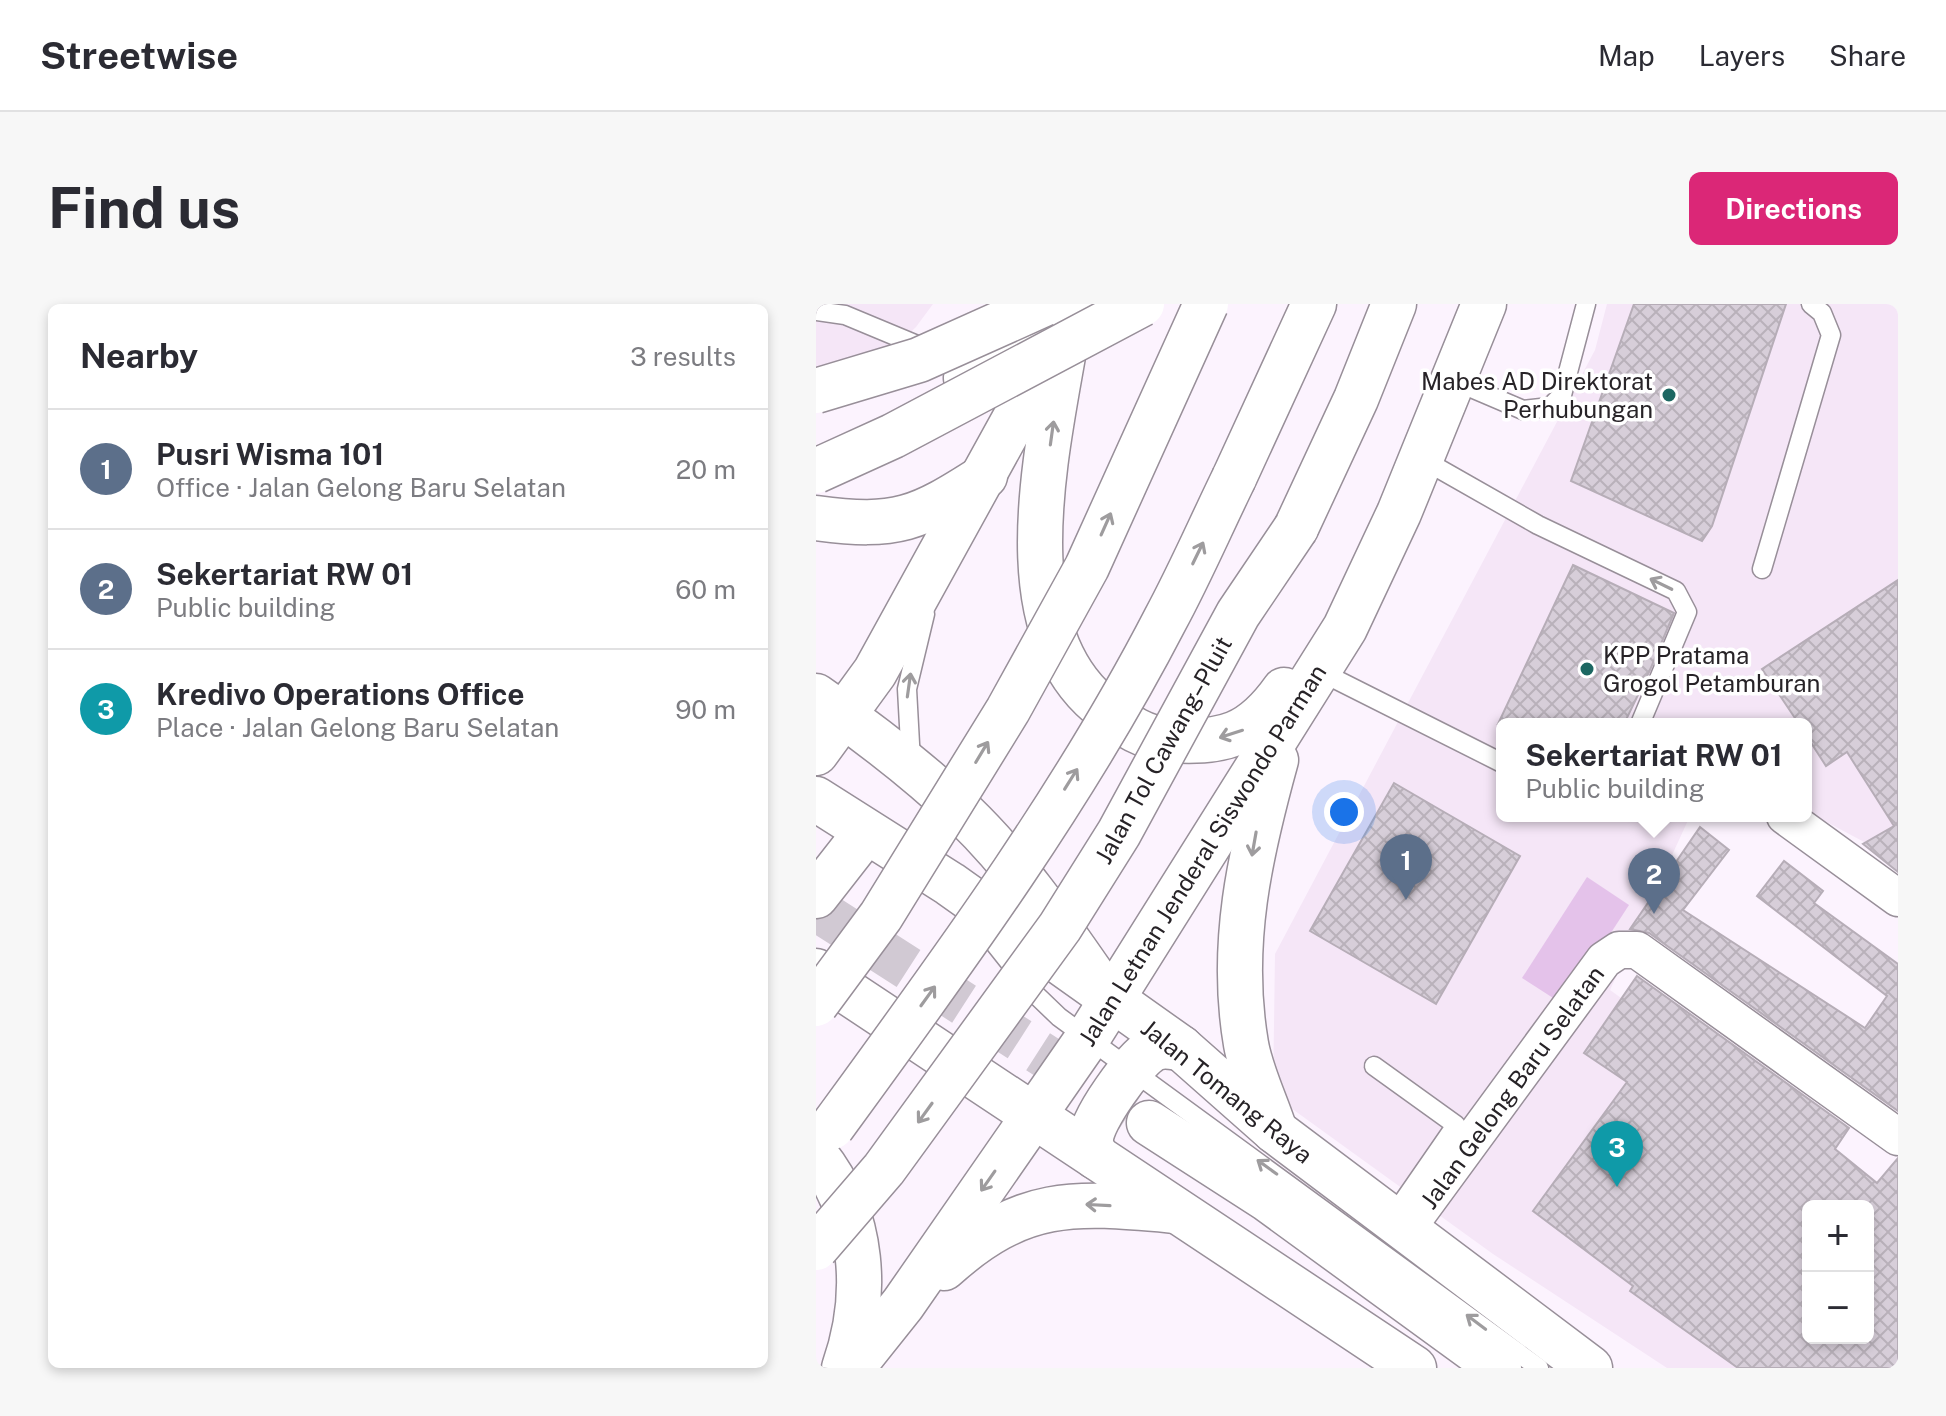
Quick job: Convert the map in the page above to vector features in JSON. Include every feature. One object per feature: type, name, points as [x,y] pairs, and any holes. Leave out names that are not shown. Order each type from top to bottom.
[{"type":"main road","points":[[816,471],[893,436],[1142,304]]},
{"type":"main road","points":[[817,981],[881,916],[1008,710],[1087,567],[1206,304]]},
{"type":"main road","points":[[844,1368],[857,1331],[861,1293],[858,1259],[852,1227],[821,1142],[947,969],[1087,755],[1165,621],[1314,304]]},
{"type":"main road","name":"Jalan Tol Cawang–Pluit","points":[[816,1248],[884,1169],[1060,927],[1119,833],[1238,614],[1296,528],[1356,399],[1394,304]]},
{"type":"main road","points":[[1066,308],[1041,512],[1042,582],[1047,624],[1069,673],[1096,703],[1130,729],[1161,740],[1199,742],[1235,735],[1264,718],[1304,662],[1358,555],[1405,450],[1462,304]]},
{"type":"main road","name":"Jalan Letnan Jenderal Siswondo Parman","points":[[852,1368],[903,1304],[1087,1039],[1109,999],[1345,628],[1422,459],[1484,304]]},
{"type":"main road","points":[[816,449],[979,372],[1066,308]]},
{"type":"main road","points":[[816,391],[919,360],[1066,308]]},
{"type":"main road","points":[[816,753],[830,706],[875,672],[985,476],[1066,308]]},
{"type":"main road","points":[[816,518],[873,524],[900,521],[932,510],[985,476]]},
{"type":"main road","points":[[830,706],[967,816],[1040,899],[1109,999]]},
{"type":"main road","points":[[1275,1131],[1246,1045],[1238,936],[1256,831],[1289,715]]},
{"type":"main road","name":"Jalan Tomang Raya","points":[[816,799],[934,874],[1181,1048],[1275,1131],[1590,1368]]},
{"type":"main road","points":[[816,896],[866,832]]},
{"type":"main road","points":[[817,981],[934,874]]},
{"type":"main road","points":[[817,981],[1096,1157],[1414,1368]]},
{"type":"main road","points":[[1096,1157],[1090,1140],[1095,1124],[1148,1052],[1161,1046],[1181,1048]]},
{"type":"main road","points":[[1149,1123],[1267,1199],[1499,1368]]},
{"type":"main road","points":[[903,1304],[979,1236],[1040,1211],[1087,1204],[1176,1211]]},
{"type":"street","points":[[1793,822],[1898,898]]},
{"type":"street","name":"Jalan Gelong Baru Selatan","points":[[1398,1225],[1604,960],[1619,950],[1637,950],[1898,1137]]},
{"type":"lane","points":[[1455,381],[1523,410],[1550,407],[1562,395],[1586,304]]},
{"type":"lane","points":[[1762,569],[1831,335],[1822,313],[1811,304]]},
{"type":"lane","points":[[816,311],[845,315],[979,372]]},
{"type":"lane","points":[[1422,459],[1510,511],[1676,591],[1683,599],[1687,612],[1643,718]]},
{"type":"lane","points":[[937,561],[907,689],[911,768],[934,874],[1033,992],[1087,1039],[1134,1070],[1539,1368]]},
{"type":"lane","points":[[1318,670],[1496,760]]},
{"type":"lane","points":[[1374,1066],[1456,1125],[1398,1225]]},
{"type":"shaded area","points":[[816,304],[933,304],[916,327],[845,394],[816,406]]},
{"type":"shaded area","points":[[1607,304],[1898,304],[1898,860],[1812,814],[1812,718],[1496,718],[1496,822],[1687,822],[1610,990],[1898,1197],[1898,1368],[1667,1368],[1493,1254],[1273,1095],[1275,954],[1595,350]]},
{"type":"shaded area","points":[[1587,877],[1629,905],[1564,1005],[1522,978]]},
{"type":"building","points":[[1634,304],[1786,304],[1712,526],[1702,541],[1571,481]]},
{"type":"building","name":"KPP Pratama Grogol Petamburan","points":[[1573,565],[1674,613],[1627,718],[1501,718]]},
{"type":"building","points":[[1898,580],[1898,872],[1863,844],[1894,826],[1847,752],[1826,766],[1812,744],[1812,718],[1795,718],[1762,669]]},
{"type":"building","points":[[1394,783],[1520,856],[1436,1004],[1310,931]]},
{"type":"building","points":[[1700,827],[1729,850],[1683,910],[1865,1028],[1887,996],[1757,896],[1784,861],[1823,891],[1814,903],[1898,964],[1898,1111],[1649,933],[1630,929]]},
{"type":"building","points":[[1637,976],[1849,1128],[1835,1149],[1877,1183],[1898,1158],[1898,1368],[1738,1368],[1630,1291],[1633,1286],[1533,1211],[1627,1082],[1584,1053]]},
{"type":"tunnel","points":[[816,909],[1149,1123]]},
{"type":"place","name":"Mabes AD Direktorat Perhubungan","points":[[1669,395]]},
{"type":"place","name":"KPP Pratama Grogol Petamburan","points":[[1587,669]]},
{"type":"place","name":"Pusri Wisma 101","points":[[1406,900]]},
{"type":"place","name":"Sekertariat RW 01","points":[[1654,914]]},
{"type":"place","name":"Kredivo Operations Office","points":[[1617,1187]]}]
